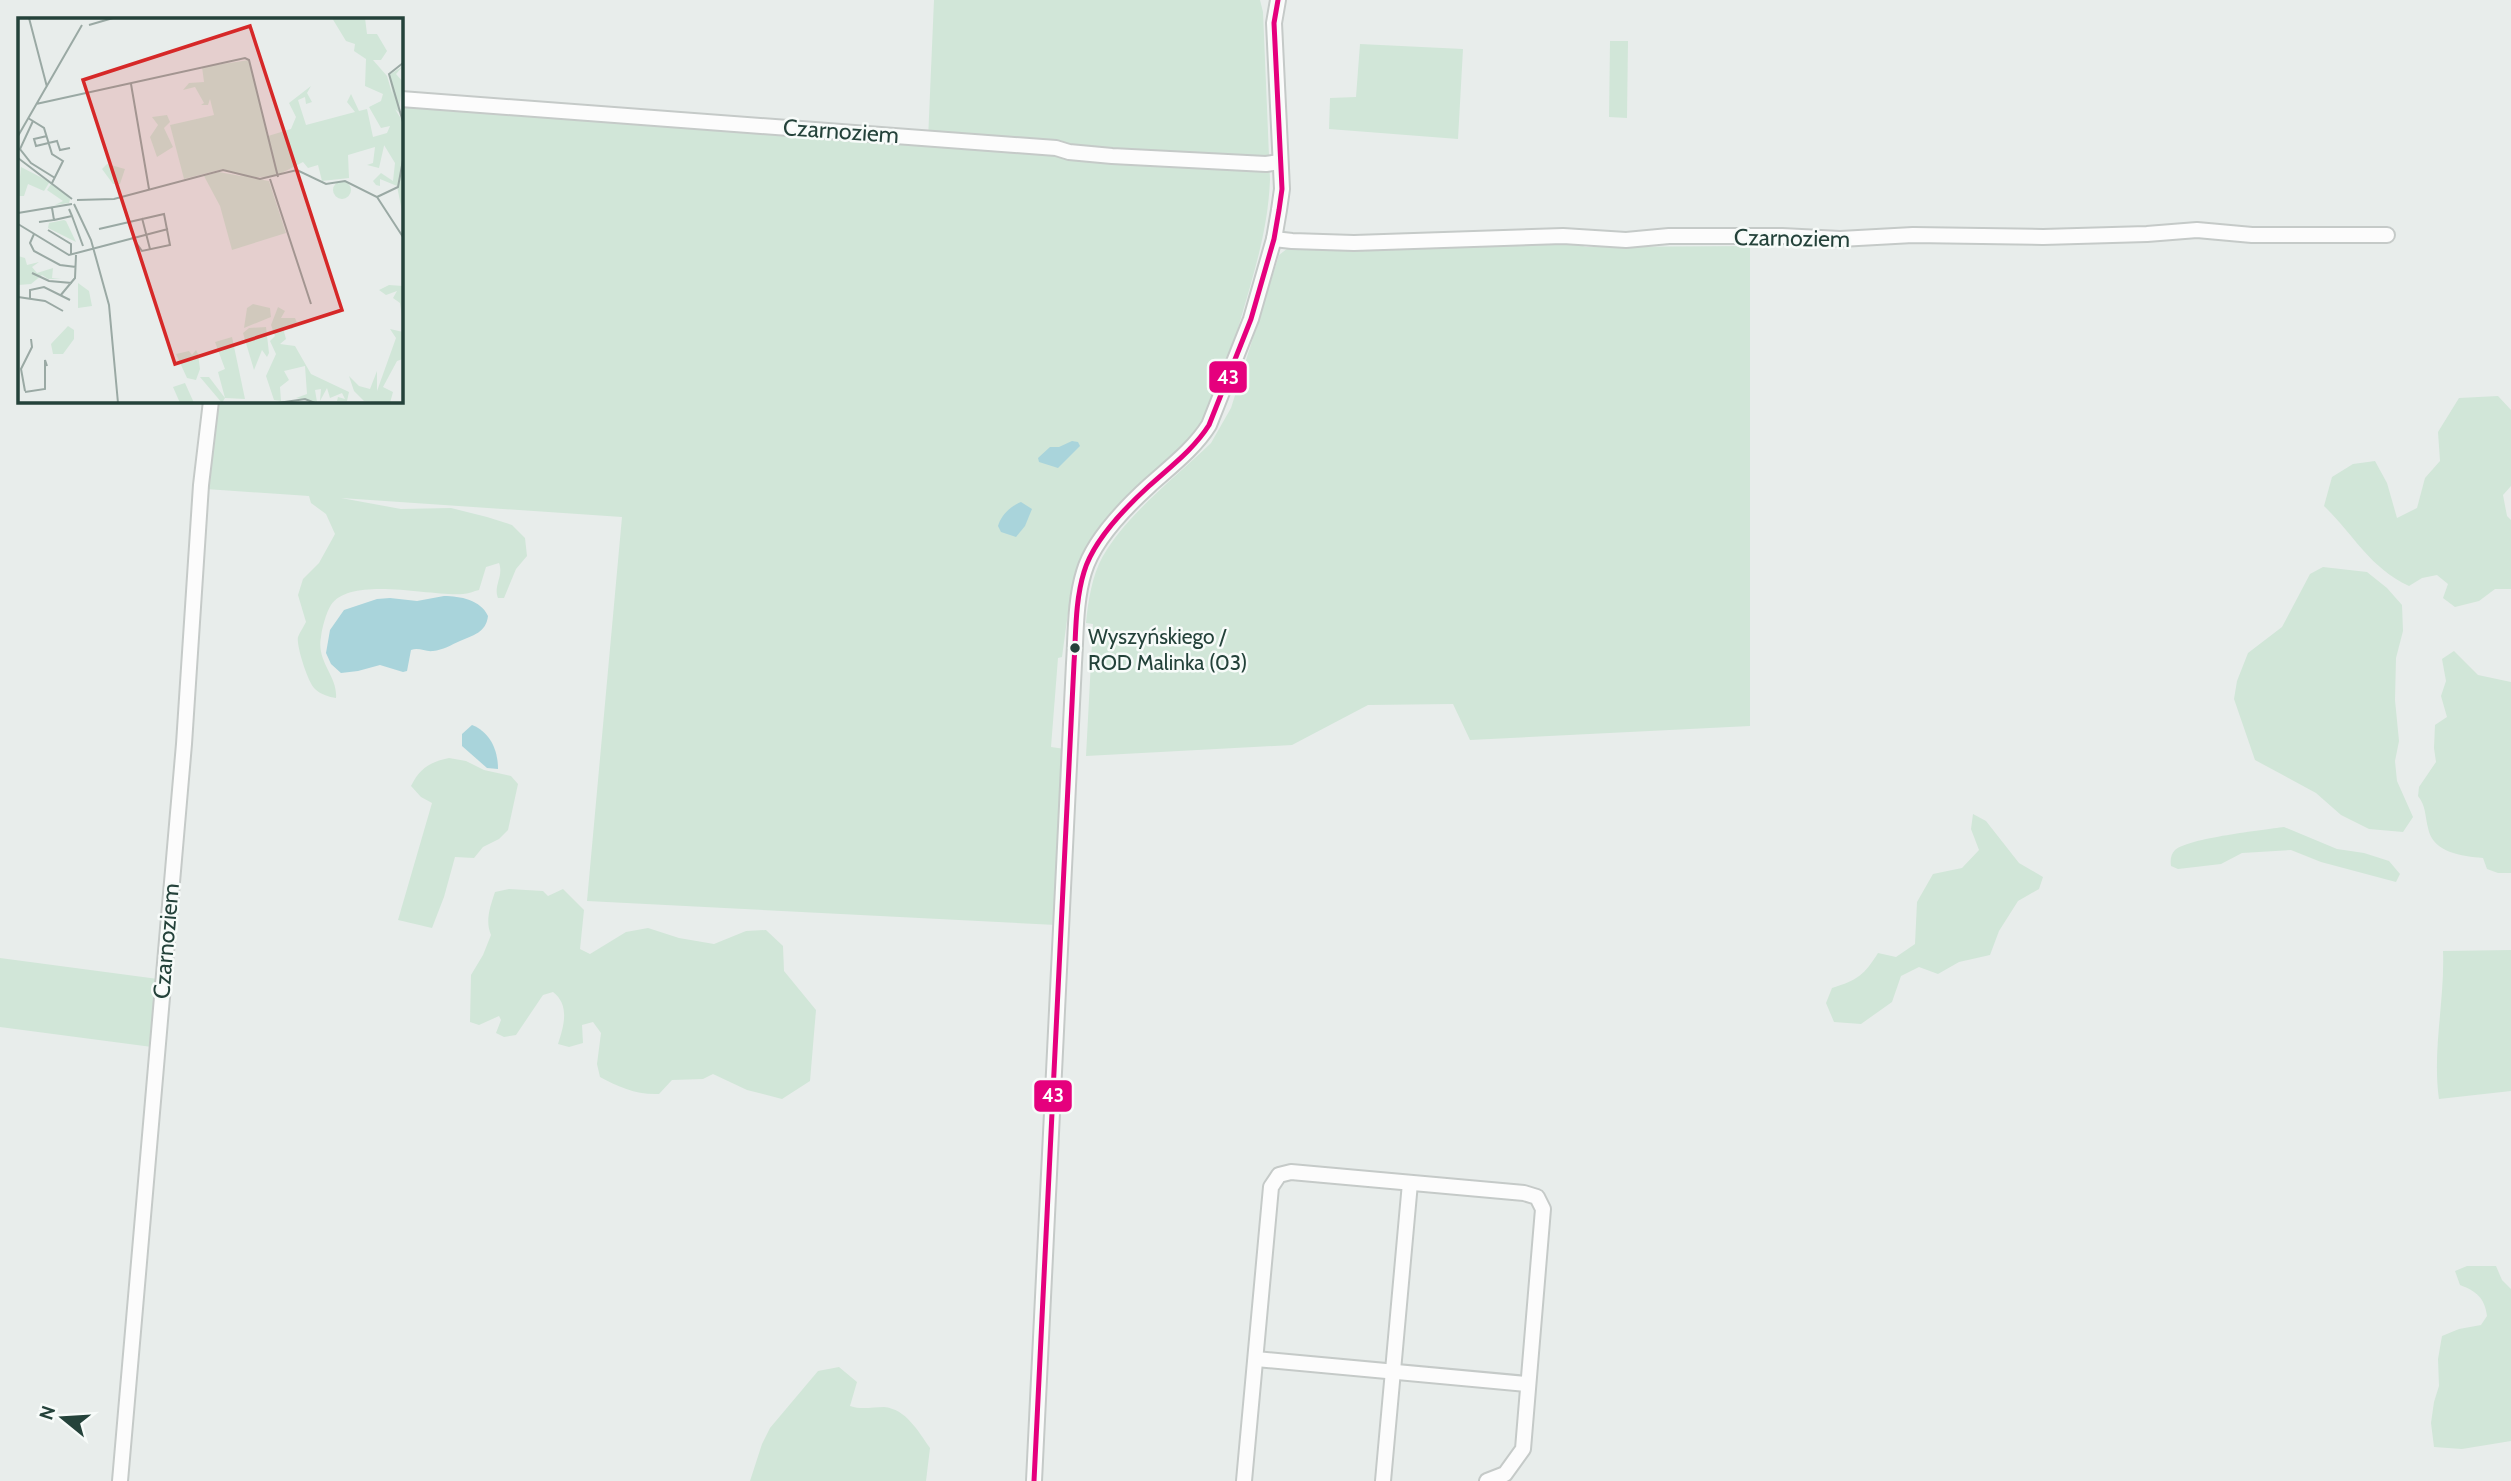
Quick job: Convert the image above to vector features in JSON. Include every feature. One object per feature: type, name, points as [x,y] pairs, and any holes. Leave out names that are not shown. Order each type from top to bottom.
[{"type":"street","points":[[1034,1481],[1071,733],[1081,587],[1090,558],[1111,527],[1143,491],[1200,440],[1209,425],[1251,319],[1274,239],[1282,189],[1274,23],[1278,0]]},
{"type":"street","name":"Czarnoziem","points":[[402,99],[912,136],[1056,148],[1069,152],[1112,156],[1266,164],[1280,162]]},
{"type":"street","name":"Czarnoziem","points":[[1274,239],[1354,243],[1563,236],[1626,240],[1669,236],[1840,239],[1913,234],[2043,237],[2197,230],[2252,235],[2387,235]]},
{"type":"street","name":"Czarnoziem","points":[[120,1481],[184,744],[201,485],[211,402]]},
{"type":"street","points":[[1244,1481],[1270,1187],[1279,1175],[1291,1172],[1524,1193],[1537,1197],[1543,1209],[1523,1448],[1504,1474],[1487,1481]]},
{"type":"street","points":[[1383,1481],[1410,1183]]},
{"type":"street","points":[[1256,1359],[1527,1384]]},
{"type":"green space","points":[[934,0],[1260,0],[1263,12],[1269,199],[1259,253],[1222,382],[1211,409],[1196,433],[1174,457],[1114,510],[1092,537],[1073,586],[1062,657],[1058,658],[1051,747],[1065,749],[1056,925],[587,901],[622,517],[341,498],[401,509],[451,508],[487,517],[512,525],[525,538],[527,556],[516,569],[504,598],[498,598],[497,594],[499,563],[486,567],[479,590],[467,594],[374,589],[341,596],[329,608],[320,646],[336,690],[336,698],[330,697],[315,689],[303,664],[298,637],[306,622],[298,595],[303,579],[319,563],[335,534],[326,514],[311,503],[309,496],[206,489],[216,402],[402,402],[402,101],[928,140]]},
{"type":"green space","points":[[1610,41],[1628,41],[1627,118],[1609,117]]},
{"type":"green space","points":[[1360,44],[1463,49],[1458,139],[1329,129],[1330,98],[1356,97]]},
{"type":"green space","points":[[1573,243],[1586,247],[1750,246],[1750,726],[1470,740],[1453,704],[1368,705],[1292,745],[1086,756],[1093,624],[1086,623],[1096,572],[1113,540],[1126,525],[1153,496],[1211,443],[1231,408],[1279,255],[1288,248]]},
{"type":"green space","points":[[2498,396],[2511,410],[2511,486],[2503,495],[2507,516],[2511,520],[2511,589],[2495,589],[2479,601],[2455,607],[2443,598],[2448,584],[2437,575],[2422,578],[2409,586],[2383,570],[2324,506],[2332,477],[2353,464],[2375,461],[2387,483],[2397,518],[2417,508],[2425,478],[2440,461],[2438,432],[2459,398]]},
{"type":"green space","points":[[2323,567],[2367,572],[2402,605],[2403,631],[2396,658],[2395,700],[2399,741],[2395,761],[2397,781],[2413,817],[2403,832],[2369,829],[2341,815],[2316,793],[2255,760],[2234,699],[2237,681],[2248,653],[2282,627],[2310,574]]},
{"type":"green space","points":[[2454,651],[2478,675],[2511,682],[2511,873],[2498,873],[2487,869],[2483,858],[2449,852],[2442,848],[2431,836],[2424,807],[2418,796],[2419,787],[2436,762],[2435,725],[2447,717],[2441,696],[2446,681],[2442,659]]},
{"type":"green space","points":[[449,758],[511,776],[518,784],[508,830],[499,839],[483,847],[474,858],[455,857],[432,928],[398,920],[432,803],[421,797],[411,786],[426,767]]},
{"type":"green space","points":[[1973,814],[1986,821],[2019,863],[2043,877],[2039,889],[2018,901],[1999,931],[1990,955],[1959,962],[1938,974],[1919,967],[1901,976],[1892,1002],[1861,1024],[1834,1022],[1826,1003],[1832,988],[1860,976],[1878,953],[1896,957],[1915,944],[1917,902],[1933,874],[1962,868],[1979,850],[1971,829]]},
{"type":"green space","points":[[2284,827],[2337,849],[2364,853],[2389,861],[2400,874],[2396,882],[2321,862],[2291,850],[2242,853],[2221,864],[2178,869],[2171,866],[2173,853],[2183,846],[2227,835]]},
{"type":"green space","points":[[509,889],[543,891],[548,896],[563,889],[584,910],[580,949],[590,954],[626,932],[648,928],[679,938],[714,944],[746,931],[766,930],[783,946],[784,971],[816,1010],[810,1081],[782,1099],[747,1090],[713,1074],[703,1079],[672,1080],[659,1094],[628,1090],[600,1077],[597,1064],[601,1033],[593,1022],[582,1025],[583,1043],[569,1047],[558,1044],[564,1023],[564,1009],[553,992],[543,995],[516,1035],[504,1037],[496,1033],[501,1020],[499,1016],[479,1025],[470,1022],[471,975],[491,935],[488,919],[491,903],[495,892]]},
{"type":"green space","points":[[2511,950],[2511,1091],[2439,1099],[2437,1062],[2443,951]]},
{"type":"green space","points":[[0,958],[158,979],[152,1047],[0,1027]]},
{"type":"green space","points":[[2467,1266],[2496,1266],[2502,1280],[2511,1289],[2511,1441],[2462,1449],[2434,1447],[2431,1423],[2439,1386],[2438,1359],[2442,1336],[2459,1329],[2481,1325],[2487,1316],[2479,1296],[2460,1285],[2455,1271]]},
{"type":"green space","points":[[839,1367],[857,1382],[850,1406],[892,1409],[905,1416],[916,1428],[930,1448],[926,1481],[750,1481],[770,1428],[818,1371]]},
{"type":"water","points":[[1072,441],[1078,442],[1080,446],[1058,468],[1039,462],[1038,458],[1050,447],[1059,447]]},
{"type":"water","points":[[1021,502],[1032,509],[1025,526],[1016,537],[1001,532],[998,526],[1001,518],[1010,508]]},
{"type":"water","points":[[444,596],[463,598],[480,606],[488,616],[482,630],[440,650],[411,650],[407,671],[403,672],[380,665],[341,673],[331,664],[326,653],[330,630],[344,610],[377,599],[417,601]]},
{"type":"water","points":[[472,725],[484,732],[492,743],[498,769],[487,768],[462,746],[462,734]]},
{"type":"transit line","name":"43","points":[[1034,1481],[1079,594],[1088,560],[1111,525],[1140,494],[1189,450],[1209,425],[1251,319],[1274,239],[1282,189],[1274,23],[1278,0]]},
{"type":"place","name":"Wyszyńskiego / ROD Malinka (03)","points":[[1075,648]]}]
